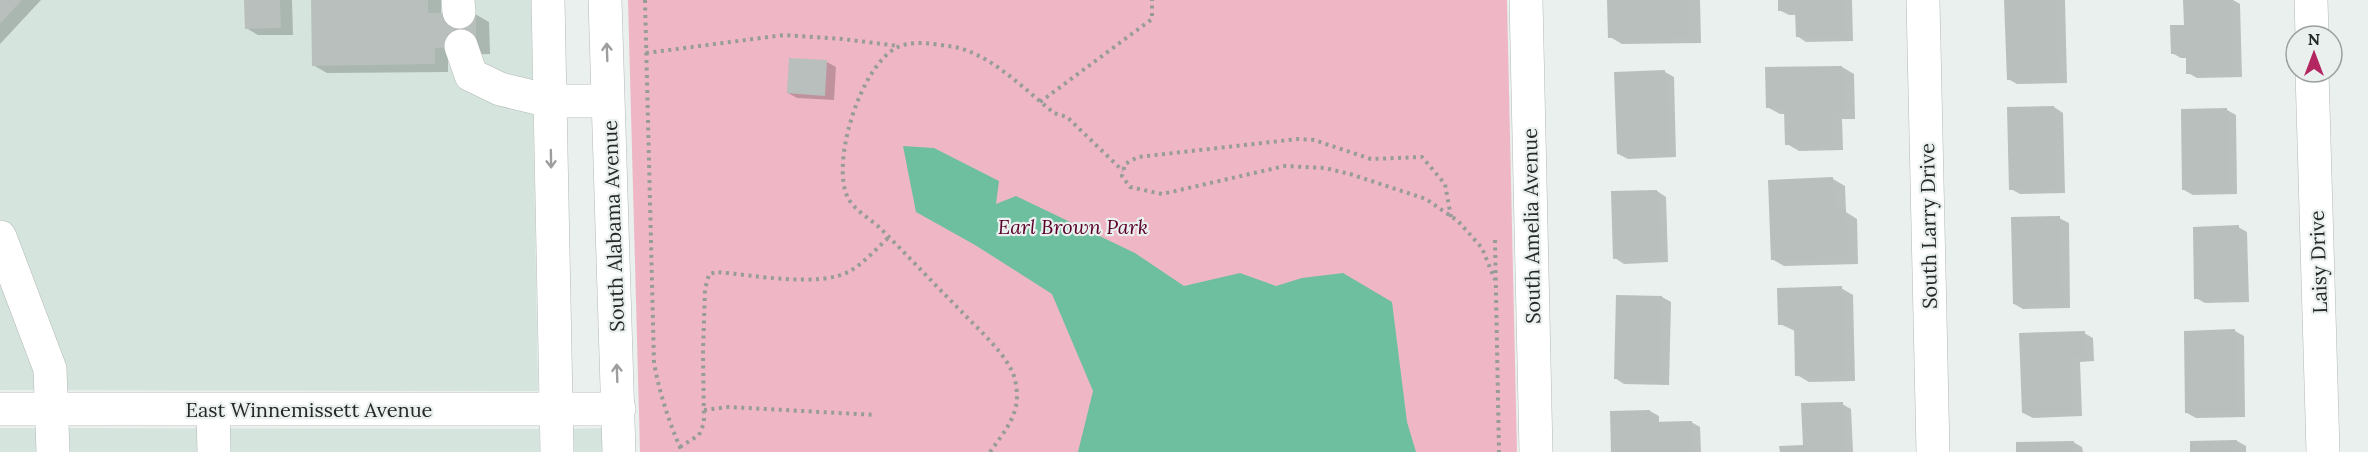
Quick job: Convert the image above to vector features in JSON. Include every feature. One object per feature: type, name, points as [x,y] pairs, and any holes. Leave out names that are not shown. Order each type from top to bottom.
[{"type":"street","points":[[548,0],[556,452]]},
{"type":"street","name":"South Alabama Avenue","points":[[605,0],[619,452]]},
{"type":"street","name":"South Amelia Avenue","points":[[1526,0],[1536,452]]},
{"type":"street","name":"South Larry Drive","points":[[1923,0],[1933,452]]},
{"type":"street","points":[[2311,0],[2312,24]]},
{"type":"street","points":[[461,46],[471,75],[500,89],[550,101],[608,101]]},
{"type":"street","name":"Laisy Drive","points":[[2313,84],[2323,452]]},
{"type":"street","points":[[0,237],[50,369],[53,452]]},
{"type":"street","name":"East Winnemissett Avenue","points":[[0,409],[618,409]]},
{"type":"street","points":[[213,409],[214,452]]},
{"type":"path","points":[[645,0],[654,363],[660,392],[681,450],[699,435],[704,423],[704,310],[706,279],[709,274],[717,272],[814,280],[834,278],[851,271],[889,237]]},
{"type":"path","points":[[1040,102],[1152,19],[1152,0]]},
{"type":"path","points":[[646,53],[784,35],[899,46],[918,43],[954,46],[985,58],[1054,113],[1067,117],[1123,171]]},
{"type":"path","points":[[899,46],[889,53],[870,75],[858,100],[845,152],[843,175],[845,191],[850,201],[889,237],[980,330],[1013,371],[1017,397],[1012,421],[990,452]]},
{"type":"path","points":[[1451,217],[1445,184],[1422,157],[1371,159],[1314,140],[1298,139],[1138,157],[1125,164],[1122,176],[1130,187],[1162,194],[1285,166],[1326,168],[1426,199],[1451,217],[1482,248],[1495,280],[1498,452]]},
{"type":"path","points":[[704,410],[729,407],[876,415]]},
{"type":"shaded area","points":[[0,0],[531,0],[538,391],[0,390]]},
{"type":"shaded area","points":[[903,146],[934,148],[999,181],[996,204],[1016,196],[1135,253],[1184,286],[1240,273],[1276,286],[1302,278],[1343,273],[1392,302],[1407,422],[1416,452],[1078,452],[1093,391],[1052,294],[975,245],[916,212]]},
{"type":"shaded area","points":[[0,428],[539,429],[540,452],[0,452]]},
{"type":"shaded area","points":[[602,428],[603,452],[574,452],[573,429]]},
{"type":"green space","name":"Earl Brown Park","points":[[628,0],[1507,0],[1517,452],[640,452]]},
{"type":"building","points":[[0,0],[22,0],[0,24]]},
{"type":"building","points":[[244,0],[280,0],[281,28],[245,29]]},
{"type":"building","points":[[311,0],[428,0],[428,13],[476,13],[476,47],[435,48],[435,64],[312,66]]},
{"type":"building","points":[[1607,0],[1689,0],[1689,37],[1608,38]]},
{"type":"building","points":[[1778,0],[1844,0],[1845,36],[1796,37],[1795,10],[1778,11]]},
{"type":"building","points":[[2004,0],[2056,0],[2058,78],[2007,80]]},
{"type":"building","points":[[2183,0],[2231,0],[2233,72],[2186,74],[2186,54],[2171,54],[2170,25],[2184,25]]},
{"type":"building","points":[[789,58],[827,60],[825,96],[787,93]]},
{"type":"building","points":[[1842,66],[1844,113],[1831,113],[1831,144],[1785,145],[1784,108],[1766,108],[1765,67]]},
{"type":"building","points":[[1665,70],[1668,153],[1617,154],[1614,72]]},
{"type":"building","points":[[2054,106],[2056,189],[2009,190],[2007,107]]},
{"type":"building","points":[[2227,108],[2229,190],[2182,190],[2181,109]]},
{"type":"building","points":[[1833,177],[1834,211],[1845,210],[1847,257],[1771,260],[1768,180]]},
{"type":"building","points":[[1657,190],[1660,257],[1613,259],[1611,191]]},
{"type":"building","points":[[2060,216],[2062,303],[2013,304],[2011,217]]},
{"type":"building","points":[[2239,225],[2240,298],[2194,299],[2193,227]]},
{"type":"building","points":[[1842,286],[1844,375],[1795,376],[1794,325],[1778,325],[1777,288]]},
{"type":"building","points":[[1616,295],[1662,296],[1661,380],[1614,379]]},
{"type":"building","points":[[2235,329],[2237,413],[2185,413],[2184,331]]},
{"type":"building","points":[[2085,331],[2086,357],[2071,357],[2073,412],[2022,413],[2019,333]]},
{"type":"building","points":[[1843,402],[1844,452],[1780,452],[1779,446],[1803,445],[1801,403]]},
{"type":"building","points":[[1650,410],[1651,422],[1692,421],[1693,452],[1611,452],[1610,411]]},
{"type":"building","points":[[2237,440],[2237,452],[2190,452],[2190,441]]},
{"type":"building","points":[[2074,441],[2074,452],[2016,452],[2016,442]]}]
